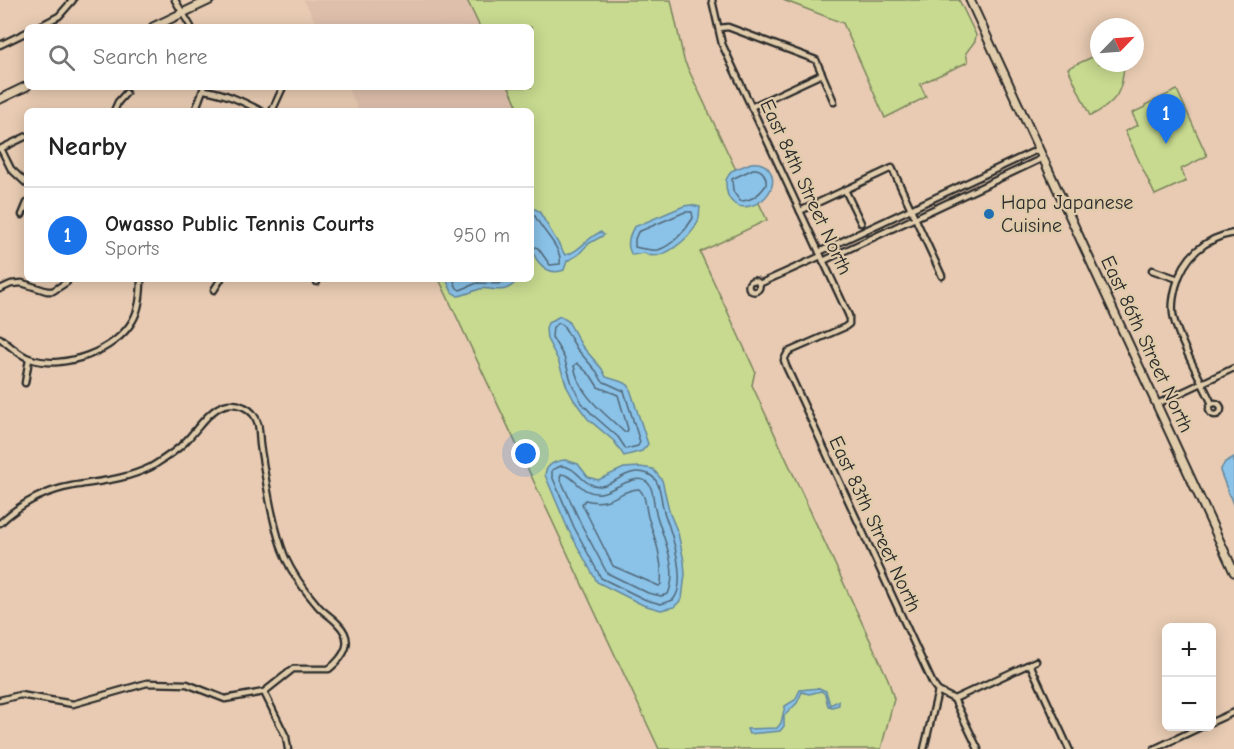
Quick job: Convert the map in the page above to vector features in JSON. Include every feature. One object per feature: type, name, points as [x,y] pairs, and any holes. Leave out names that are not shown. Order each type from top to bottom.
[{"type":"main road","points":[[159,24],[210,0]]},
{"type":"main road","name":"East 86th Street North","points":[[970,0],[1234,572]]},
{"type":"main road","points":[[0,99],[24,87]]},
{"type":"street","points":[[44,24],[59,16],[74,0]]},
{"type":"street","points":[[175,0],[189,24]]},
{"type":"street","name":"East 84th Street North","points":[[712,0],[722,44],[849,316],[849,324],[788,352]]},
{"type":"street","points":[[719,28],[728,27],[816,60],[834,102]]},
{"type":"street","points":[[0,45],[24,33]]},
{"type":"street","points":[[752,107],[822,74]]},
{"type":"street","points":[[196,108],[203,90]]},
{"type":"street","points":[[211,90],[229,95],[255,108]]},
{"type":"street","points":[[273,108],[282,90]]},
{"type":"street","points":[[115,108],[117,102],[126,93]]},
{"type":"street","points":[[24,137],[0,149],[11,169],[24,181]]},
{"type":"street","points":[[821,256],[911,209],[1039,149]]},
{"type":"street","points":[[759,284],[915,218],[1043,158]]},
{"type":"street","points":[[800,210],[892,168],[942,276]]},
{"type":"street","points":[[845,190],[861,223]]},
{"type":"street","points":[[21,215],[24,209]]},
{"type":"street","points":[[1212,404],[1174,320],[1172,308],[1178,279],[1192,254],[1212,240],[1234,233]]},
{"type":"street","points":[[1152,270],[1178,279]]},
{"type":"street","points":[[0,289],[10,284],[22,283],[53,291],[66,282]]},
{"type":"street","points":[[0,338],[29,359],[64,363],[77,359],[116,339],[134,319],[141,294],[141,282]]},
{"type":"street","points":[[214,290],[219,282]]},
{"type":"street","name":"East 83th Street North","points":[[788,352],[784,360],[786,366],[928,674],[938,691]]},
{"type":"street","points":[[25,383],[29,359]]},
{"type":"street","points":[[1157,404],[1234,368]]},
{"type":"street","points":[[0,523],[15,510],[42,495],[72,486],[100,483],[140,472],[178,449],[217,408],[231,403],[242,405],[253,413],[258,426],[272,511],[285,557],[296,578],[311,598],[342,629],[347,643],[344,654],[329,669],[293,669],[264,692],[225,699],[187,684],[147,683],[73,704],[20,695],[0,700]]},
{"type":"street","points":[[954,699],[1033,662],[1070,749]]},
{"type":"street","points":[[924,749],[938,691],[954,699],[978,749]]},
{"type":"street","points":[[264,692],[286,737],[288,749]]},
{"type":"street","points":[[1216,720],[1234,712]]},
{"type":"street","points":[[1154,749],[1192,731]]},
{"type":"shaded area","points":[[304,0],[468,0],[480,24],[316,24]]},
{"type":"shaded area","points":[[348,90],[510,90],[517,105],[511,108],[358,108]]},
{"type":"green space","points":[[467,0],[671,0],[684,60],[735,168],[759,203],[767,220],[700,252],[755,371],[752,385],[888,679],[894,699],[881,749],[659,749],[440,282],[534,282],[534,108],[511,108],[517,105],[510,90],[534,90],[534,24],[479,24]]},
{"type":"green space","points":[[783,0],[959,0],[976,35],[975,41],[966,53],[968,62],[920,84],[926,97],[885,118],[843,23]]},
{"type":"green space","points":[[1090,58],[1090,72],[1123,72],[1120,89],[1107,106],[1090,116],[1068,68]]},
{"type":"green space","points":[[1177,90],[1207,156],[1181,169],[1186,181],[1155,195],[1125,131],[1138,125],[1132,113]]},
{"type":"water","points":[[751,163],[760,163],[765,166],[771,173],[772,183],[769,193],[762,200],[743,207],[734,204],[728,195],[726,180],[731,171]]},
{"type":"water","points":[[691,205],[700,207],[699,220],[682,242],[658,255],[644,253],[632,255],[628,241],[634,227]]},
{"type":"water","points":[[534,209],[539,211],[565,255],[575,251],[596,234],[601,232],[604,235],[588,244],[578,255],[567,261],[564,270],[552,271],[542,266],[534,254]]},
{"type":"water","points":[[447,282],[516,282],[502,290],[482,289],[458,296],[452,292]]},
{"type":"water","points":[[560,316],[568,321],[582,346],[606,377],[629,386],[648,444],[642,451],[624,456],[614,441],[588,419],[574,400],[547,339],[548,323]]},
{"type":"water","points":[[1234,457],[1234,507],[1220,471],[1225,462]]},
{"type":"water","points":[[565,460],[578,464],[588,477],[598,480],[624,468],[640,467],[653,469],[662,480],[684,561],[682,599],[674,607],[661,610],[643,605],[597,582],[568,529],[545,475],[547,468],[552,464]]},
{"type":"water","points":[[819,688],[826,691],[830,705],[838,701],[839,705],[828,706],[825,694],[821,691],[809,694],[802,692],[797,703],[784,716],[784,726],[780,731],[749,734],[747,729],[777,728],[781,723],[785,706],[795,700],[800,690]]},
{"type":"place","name":"Owasso Public Tennis Courts","points":[[1166,144]]},
{"type":"place","name":"Hapa Japanese Cuisine","points":[[989,214]]}]
